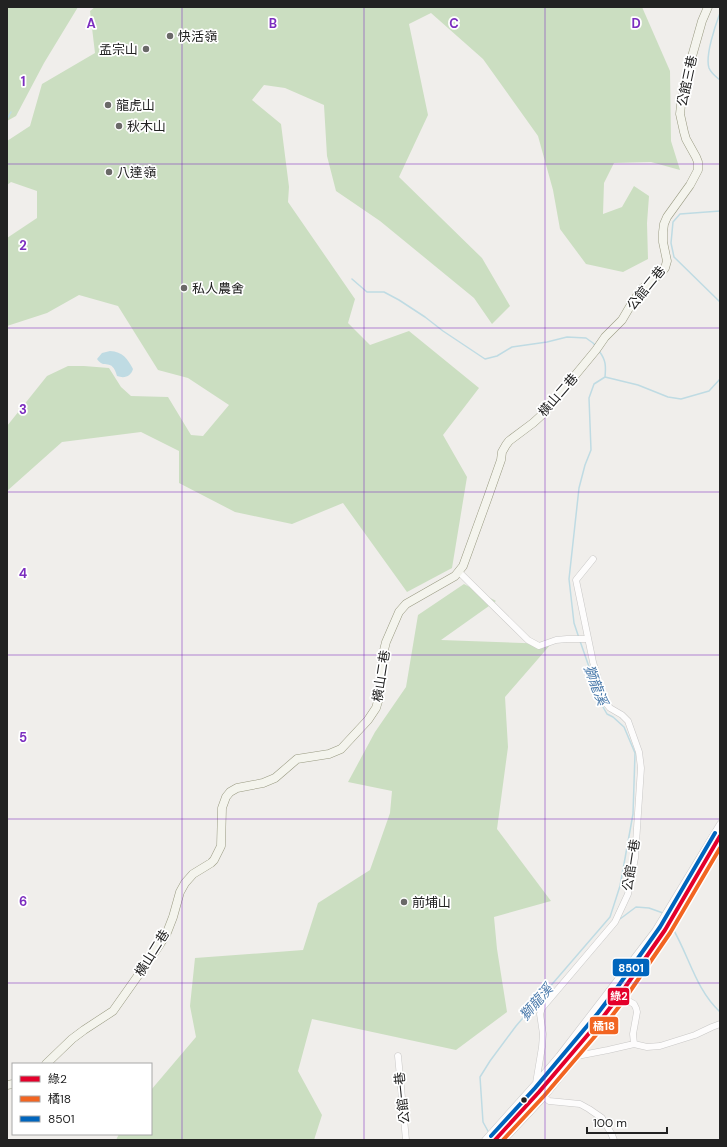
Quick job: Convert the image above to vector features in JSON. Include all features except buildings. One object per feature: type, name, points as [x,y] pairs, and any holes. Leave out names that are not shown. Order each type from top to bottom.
[{"type":"street","name":"公館三巷","points":[[694,177],[698,170],[698,162],[684,132],[680,114],[680,105],[684,84],[702,21],[708,7]]},
{"type":"street","name":"公館二巷","points":[[598,347],[605,337],[622,320],[643,288],[665,268],[667,261],[662,232],[664,224],[667,217],[694,177]]},
{"type":"street","name":"橫山二巷","points":[[47,1063],[84,1030],[113,1011],[154,954],[166,935],[180,892],[185,883],[193,874],[214,860],[221,846],[222,808],[226,797],[230,792],[237,788],[263,783],[275,778],[297,759],[329,754],[342,750],[368,720],[376,708],[379,698],[383,654],[386,642],[399,612],[406,604],[460,572],[496,475],[502,452],[506,445],[544,413],[598,347]]},
{"type":"street","name":"公館一巷","points":[[542,1094],[536,1083],[543,1034],[540,1014],[542,1008],[615,922],[628,894],[635,858],[641,768],[639,752],[628,720],[610,708],[605,702],[586,639],[576,580],[593,559]]},
{"type":"street","points":[[460,572],[528,640],[540,646],[556,640],[586,639]]},
{"type":"street","points":[[484,1140],[503,1134],[536,1083],[655,931],[720,824]]},
{"type":"street","points":[[542,1094],[568,1058],[621,997],[665,930],[720,836]]},
{"type":"street","points":[[496,1140],[578,1056],[671,928],[720,848]]},
{"type":"street","points":[[621,997],[634,1004],[636,1008],[637,1012],[632,1034],[634,1044]]},
{"type":"street","points":[[568,1058],[634,1044],[647,1047],[660,1046],[720,1025]]},
{"type":"street","name":"公館一巷","points":[[398,1056],[406,1140]]},
{"type":"street","points":[[542,1094],[549,1101],[580,1104],[589,1109],[602,1118],[614,1140]]},
{"type":"green space","points":[[7,7],[78,7],[44,63],[16,116],[7,121]]},
{"type":"green space","points":[[95,7],[642,7],[670,71],[671,141],[680,170],[651,162],[614,163],[604,183],[603,214],[622,207],[634,186],[649,196],[647,223],[648,259],[623,272],[586,264],[560,229],[553,190],[538,136],[483,59],[431,13],[409,24],[428,115],[399,177],[482,258],[510,306],[492,324],[474,298],[380,221],[336,191],[327,156],[324,105],[285,88],[264,85],[252,100],[281,124],[289,187],[288,202],[355,299],[348,323],[370,345],[409,331],[479,388],[443,435],[467,477],[452,568],[407,592],[343,503],[292,524],[235,512],[179,483],[179,451],[141,432],[62,442],[7,491],[7,426],[47,376],[68,366],[109,368],[121,387],[131,396],[168,397],[191,435],[203,436],[229,405],[188,378],[158,370],[118,306],[79,295],[47,313],[7,326],[7,238],[37,218],[37,191],[11,182],[7,185],[7,141],[30,126],[42,84],[95,53],[90,11]]},
{"type":"green space","points":[[464,584],[496,601],[441,640],[551,644],[505,697],[508,747],[497,829],[551,901],[494,917],[497,949],[507,1012],[456,1050],[312,1019],[298,1071],[322,1115],[314,1140],[116,1140],[118,1135],[152,1135],[152,1089],[196,1037],[190,1006],[195,958],[303,950],[318,903],[370,870],[390,813],[392,791],[348,782],[375,732],[406,687],[418,615]]},
{"type":"water","points":[[110,351],[121,354],[127,359],[133,369],[129,375],[125,377],[117,376],[113,367],[102,364],[97,359],[102,353]]},
{"type":"waterway","name":"獅龍溪","points":[[720,13],[708,56],[709,68],[711,72],[720,80]]},
{"type":"waterway","points":[[7,119],[11,112]]},
{"type":"waterway","name":"獅龍溪","points":[[720,211],[680,214],[673,222],[671,243],[674,257],[720,302]]},
{"type":"waterway","points":[[352,279],[367,292],[384,292],[399,300],[485,359],[497,356],[512,347],[547,342],[567,337],[586,338],[596,346]]},
{"type":"waterway","points":[[599,351],[605,363],[605,377]]},
{"type":"waterway","name":"獅龍溪","points":[[579,638],[574,623],[569,579],[579,488],[585,465],[591,450],[589,398],[594,384],[605,377],[638,385],[668,397],[681,399],[709,391],[720,379]]},
{"type":"waterway","name":"獅龍溪","points":[[489,1133],[483,1122],[480,1077],[516,1026],[610,917],[620,886],[633,814],[635,753],[624,727],[613,717],[607,714],[603,707],[580,641]]},
{"type":"waterway","points":[[618,918],[620,919],[636,907],[649,908],[664,914]]},
{"type":"waterway","points":[[673,929],[705,994],[720,1012]]},
{"type":"transit line","name":"8501","points":[[491,1136],[535,1088],[614,992],[660,927],[715,833]]},
{"type":"transit line","name":"綠2","points":[[495,1140],[539,1092],[619,996],[665,930],[720,836]]},
{"type":"transit line","name":"橘18","points":[[503,1140],[544,1096],[624,1000],[670,933],[720,848]]},
{"type":"place","name":"快活嶺","points":[[170,36]]},
{"type":"place","name":"孟宗山","points":[[146,49]]},
{"type":"place","name":"龍虎山","points":[[108,105]]},
{"type":"place","name":"秋木山","points":[[119,126]]},
{"type":"place","name":"八達嶺","points":[[109,172]]},
{"type":"place","name":"私人農舍","points":[[184,288]]},
{"type":"place","name":"前埔山","points":[[404,902]]}]
